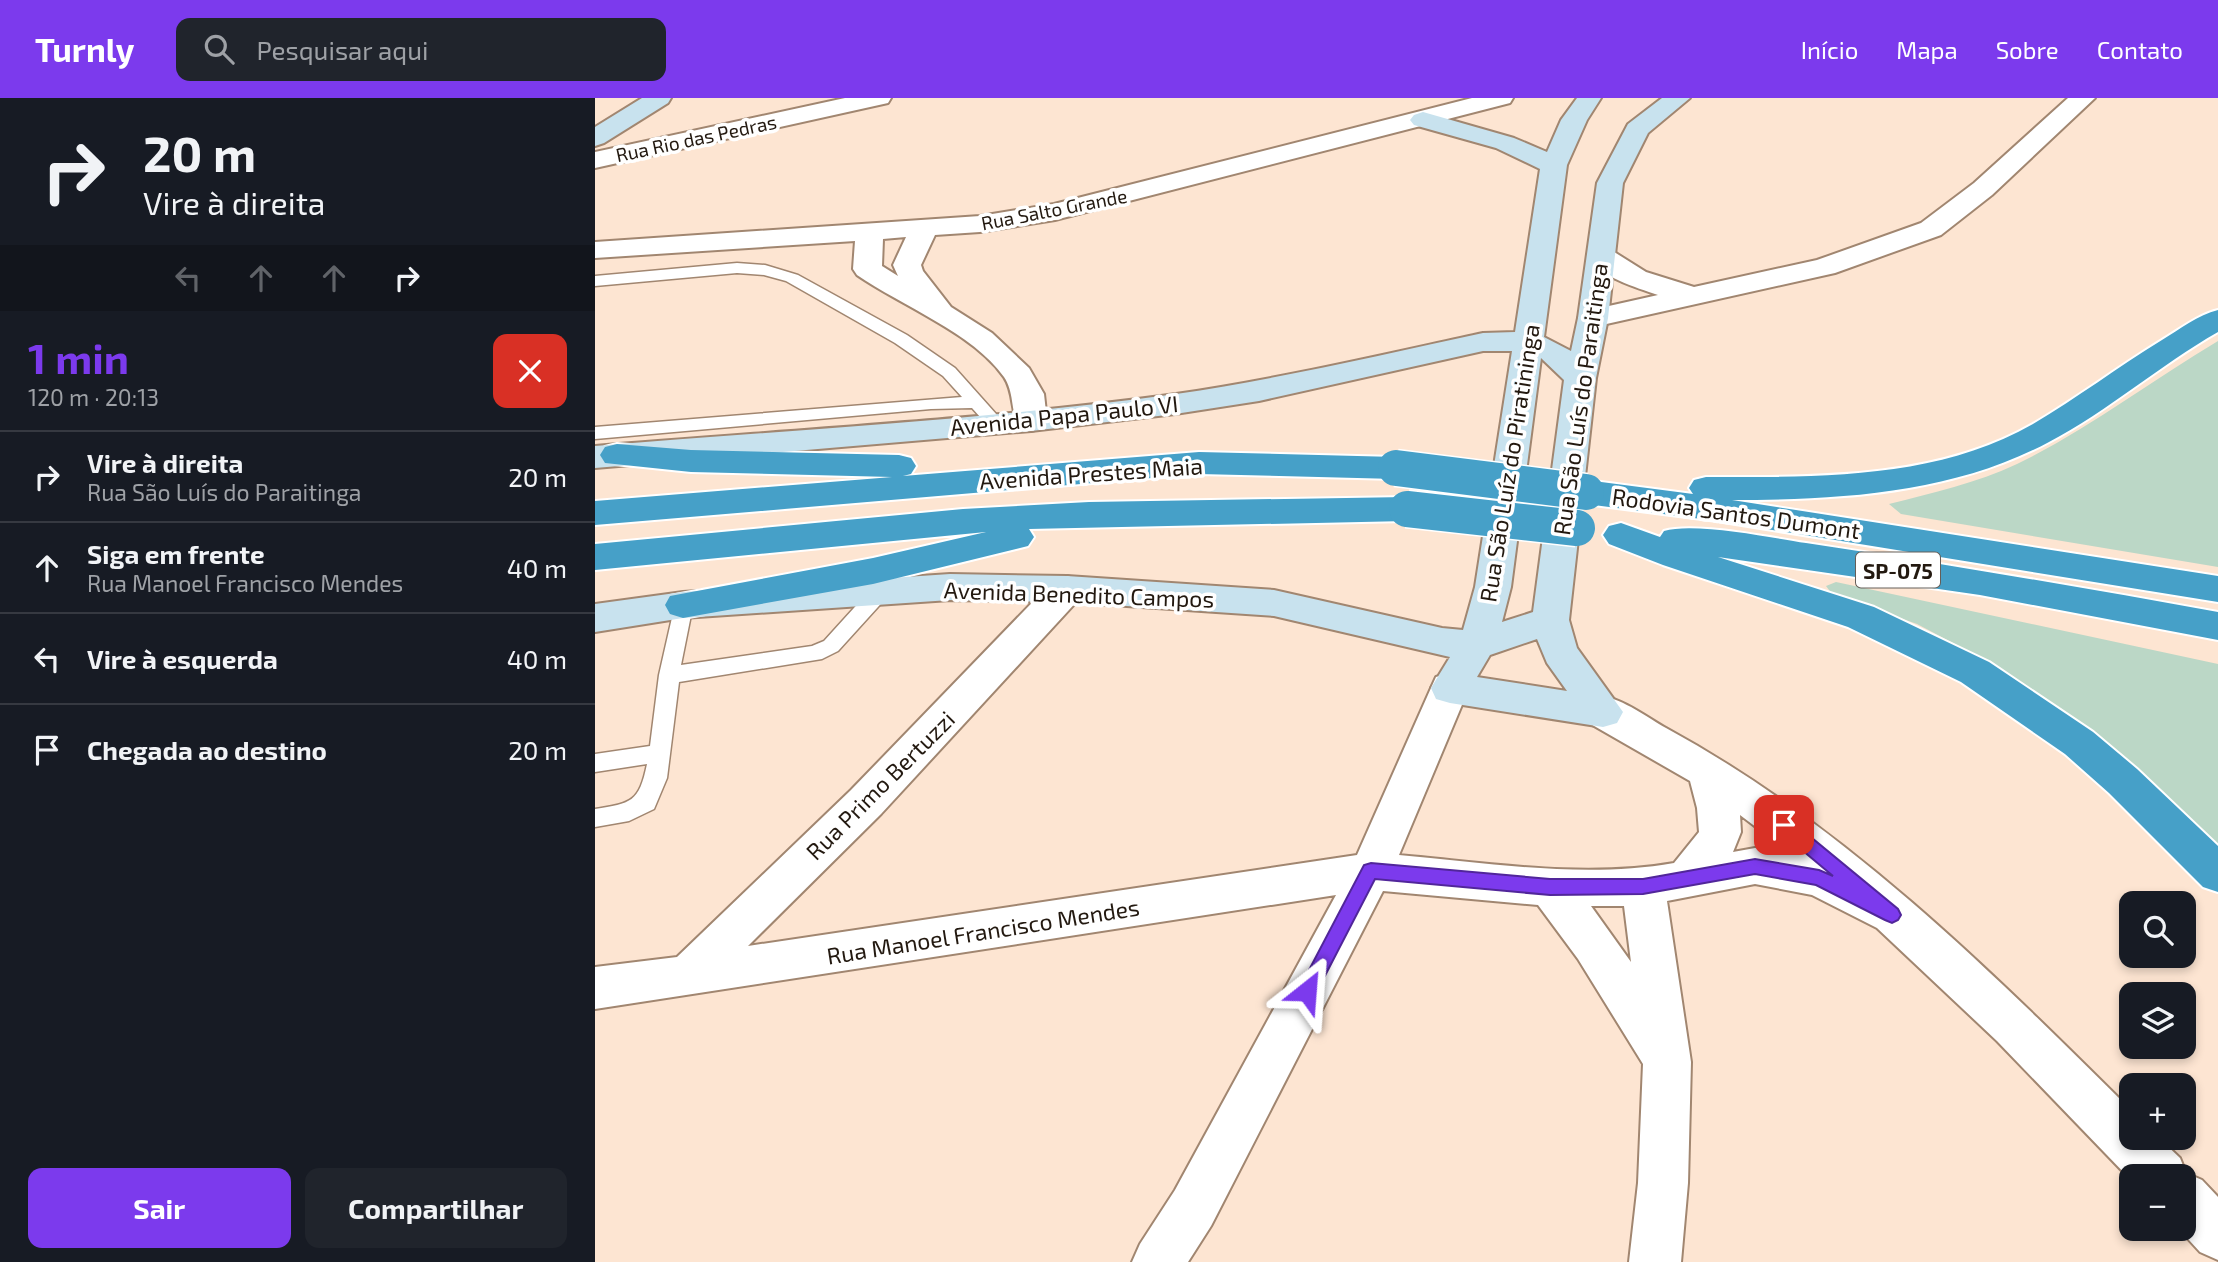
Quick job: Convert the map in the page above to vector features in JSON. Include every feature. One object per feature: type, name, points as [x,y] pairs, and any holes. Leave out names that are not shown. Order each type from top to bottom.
[{"type":"highway","points":[[1626,496],[1675,487],[1779,488],[1909,477],[1981,458],[2030,439],[2183,338],[2218,319]]},
{"type":"highway","points":[[602,448],[763,463],[964,467],[1199,463]]},
{"type":"highway","name":"Avenida Prestes Maia","points":[[595,513],[1199,463],[1396,468],[1586,492]]},
{"type":"highway","name":"Rodovia Santos Dumont","points":[[1586,492],[1626,496],[2218,589]]},
{"type":"highway","name":"Avenida Prestes Maia","points":[[595,557],[963,521],[1089,514],[1407,509],[1577,528]]},
{"type":"highway","points":[[683,605],[873,571],[1006,538],[1209,513]]},
{"type":"highway","name":"Rodovia Santos Dumont","points":[[1577,528],[1746,547],[1980,582],[2218,626]]},
{"type":"highway","points":[[1621,535],[1861,617],[1975,672],[2079,743],[2123,781],[2218,874]]},
{"type":"street","points":[[595,138],[659,98]]},
{"type":"street","name":"Rua Rio das Pedras","points":[[595,160],[879,98]]},
{"type":"street","name":"Rua Salto Grande","points":[[595,250],[924,229],[980,224],[1055,212],[1501,98]]},
{"type":"street","name":"Rua São Luíz do Piratininga","points":[[1158,1262],[1193,1208],[1371,871],[1450,688],[1477,645],[1493,587],[1554,165],[1574,120],[1588,98]]},
{"type":"street","name":"Rua São Luís do Paraitinga","points":[[1603,712],[1560,653],[1550,620],[1580,378],[1593,318],[1610,183],[1637,129],[1678,98]]},
{"type":"street","points":[[1593,318],[1825,267],[1931,229],[1983,189],[2084,98]]},
{"type":"street","points":[[1423,120],[1505,143],[1554,165]]},
{"type":"street","points":[[924,229],[907,264],[909,272],[940,312]]},
{"type":"street","points":[[867,269],[869,233]]},
{"type":"street","points":[[777,239],[867,269],[883,281],[940,312],[986,344],[1012,368],[1027,393],[1031,421]]},
{"type":"street","points":[[1601,256],[1636,278],[1694,297]]},
{"type":"street","points":[[1528,341],[1555,353],[1580,378]]},
{"type":"street","name":"Avenida Papa Paulo VI","points":[[602,448],[987,413],[1031,421],[1259,391],[1483,342],[1528,341]]},
{"type":"street","name":"Avenida Benedito Campos","points":[[595,618],[683,605],[950,587],[1067,589],[1274,603],[1442,642],[1477,645]]},
{"type":"street","name":"Rua Primo Bertuzzi","points":[[688,976],[866,802],[1067,589]]},
{"type":"street","points":[[1477,645],[1550,620]]},
{"type":"street","points":[[1450,688],[1603,712],[1708,772],[1784,825],[1892,915],[1982,998],[2150,1164]]},
{"type":"street","points":[[1663,884],[1713,849],[1719,835],[1722,820],[1708,772]]},
{"type":"street","points":[[1394,815],[1416,847],[1442,877]]},
{"type":"street","points":[[1371,871],[1550,887],[1663,884],[1755,866],[1819,878],[1892,915]]},
{"type":"street","name":"Rua Manoel Francisco Mendes","points":[[595,988],[1371,871]]},
{"type":"street","points":[[1655,1262],[1663,1182],[1667,1062],[1663,884]]},
{"type":"street","points":[[1550,887],[1571,911],[1615,976],[1667,1062]]},
{"type":"street","points":[[2196,1211],[2218,1234]]},
{"type":"lane","points":[[595,281],[737,268],[765,270],[792,278],[901,339],[949,372],[987,413]]},
{"type":"lane","points":[[669,675],[815,653],[831,646],[880,592]]},
{"type":"lane","points":[[595,818],[626,813],[641,807],[648,799],[660,754],[669,675],[683,605]]},
{"type":"lane","points":[[595,763],[660,754]]},
{"type":"green space","points":[[2218,341],[2218,567],[1901,514],[1889,504],[1970,482],[2017,464],[2094,421]]},
{"type":"green space","points":[[1836,582],[2218,664],[2218,853],[1987,661],[1917,624],[1832,594],[1826,586]]},
{"type":"route","points":[[1307,991],[1371,871],[1550,887],[1643,887],[1755,866],[1819,878],[1892,915],[1784,825]]}]
